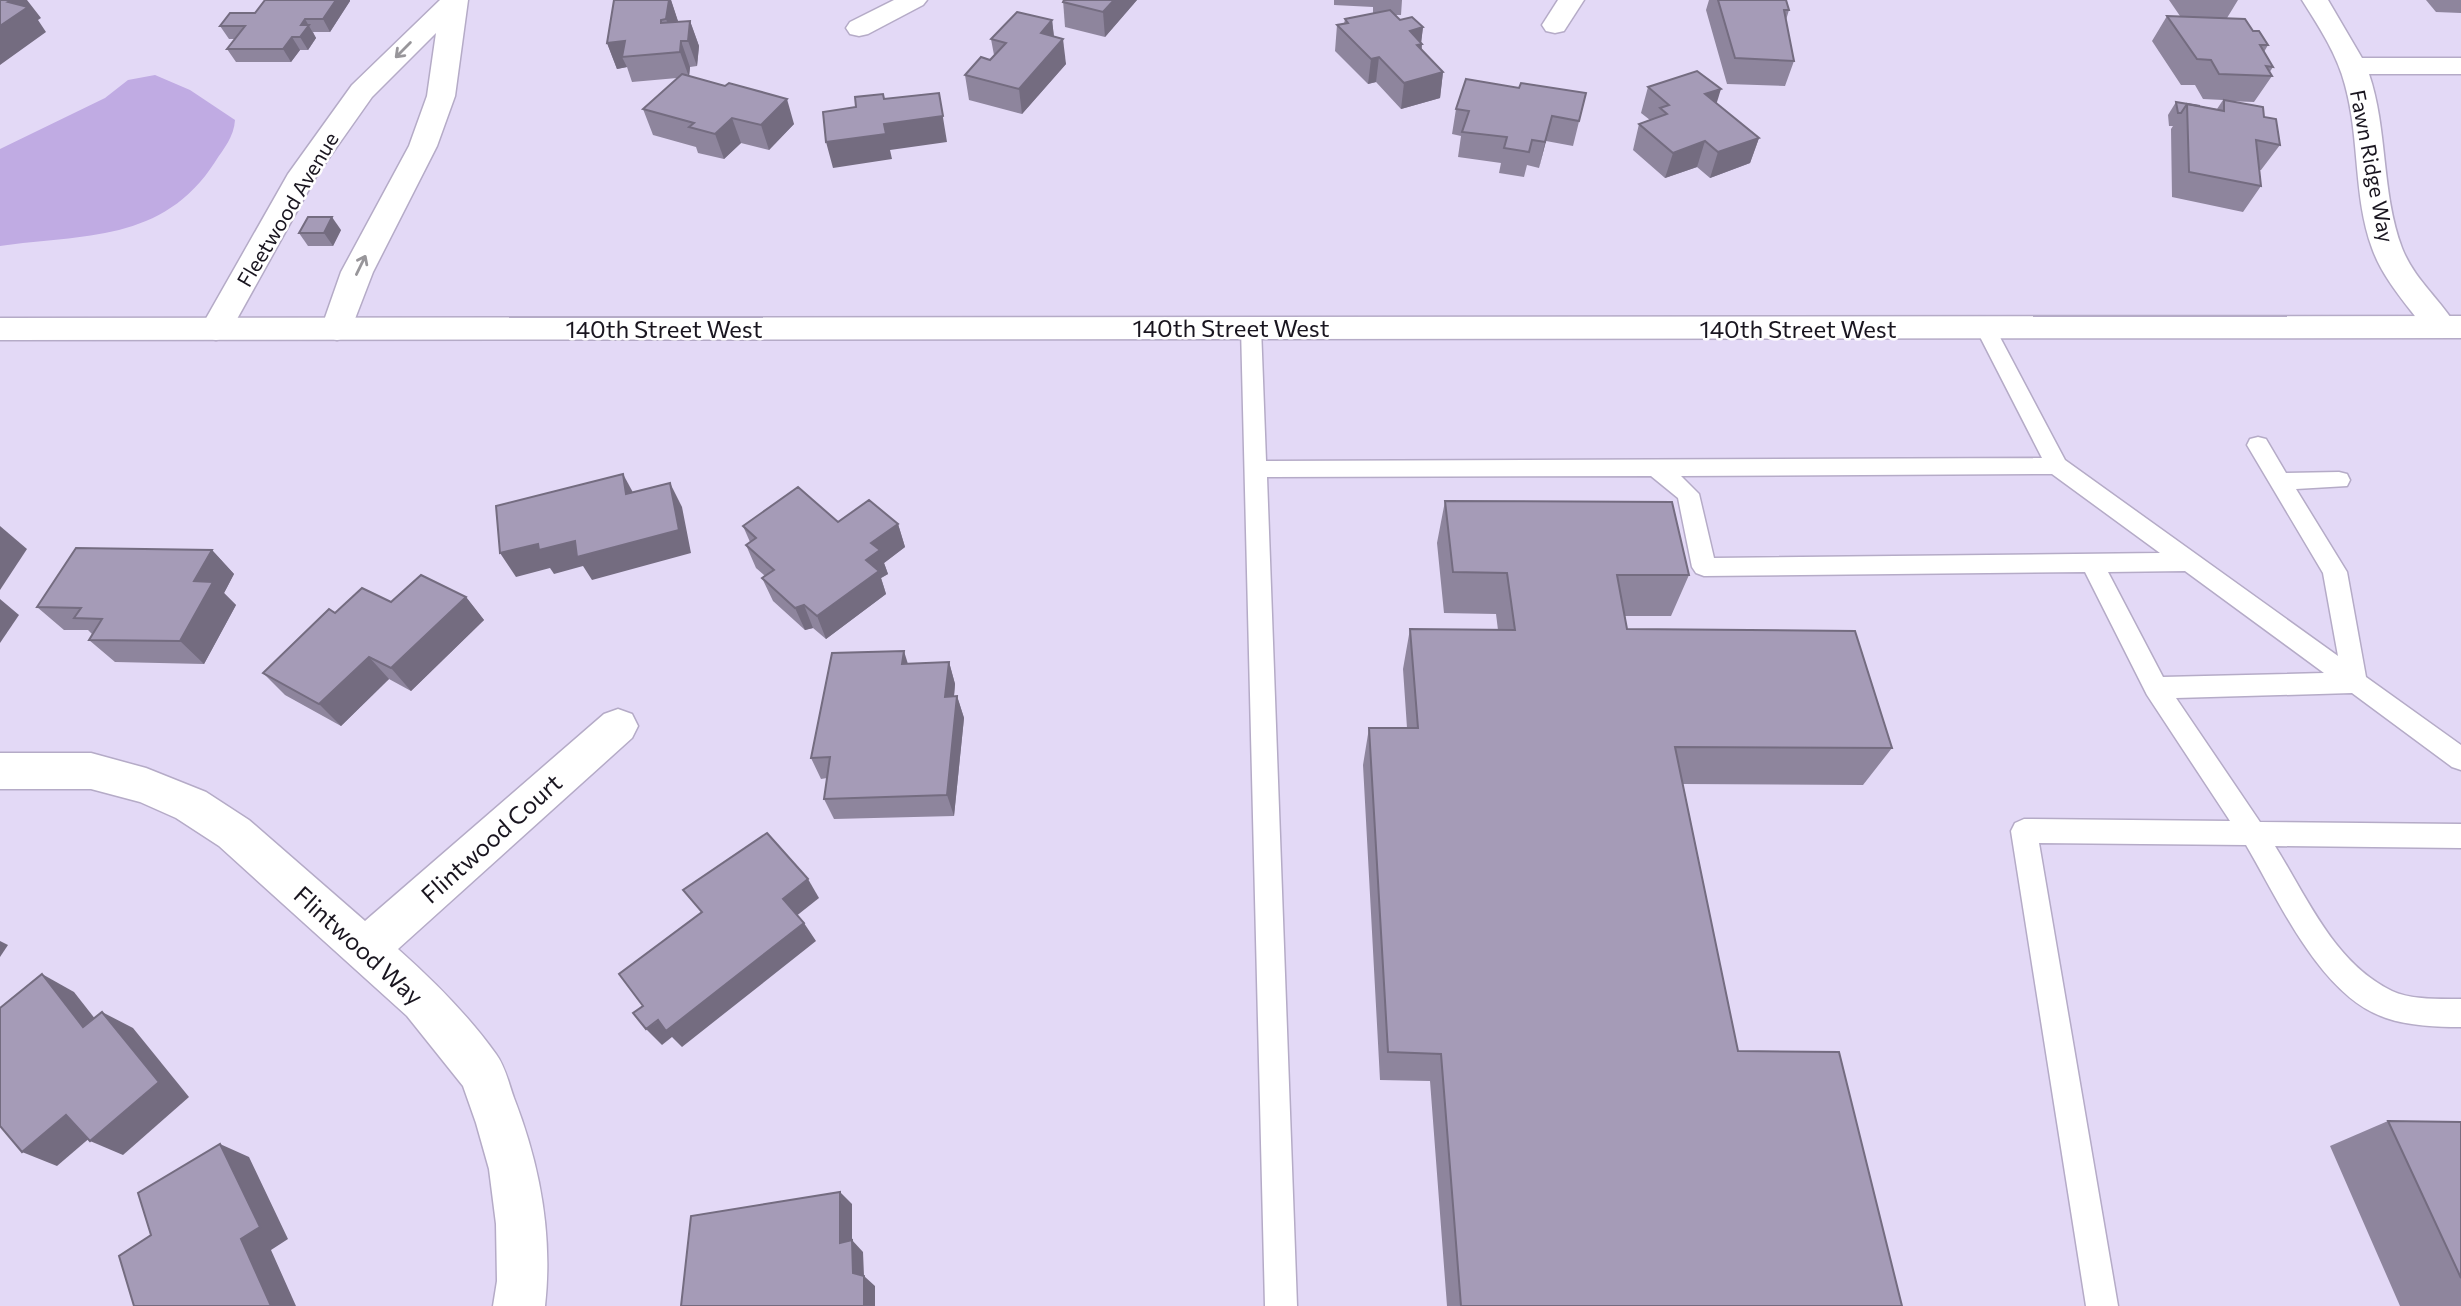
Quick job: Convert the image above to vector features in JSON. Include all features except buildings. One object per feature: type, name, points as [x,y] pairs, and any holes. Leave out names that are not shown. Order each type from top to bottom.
[{"type":"street","points":[[859,28],[915,0]]},
{"type":"street","points":[[1555,25],[1571,0]]},
{"type":"street","name":"Fawn Ridge Way","points":[[2315,0],[2353,66],[2380,225],[2387,247],[2397,269],[2451,327],[2461,354]]},
{"type":"street","name":"Fleetwood Avenue","points":[[216,329],[303,174],[362,91],[454,2]]},
{"type":"street","name":"Fleetwood Avenue","points":[[337,329],[357,272],[423,146],[443,84],[454,2]]},
{"type":"street","points":[[2353,66],[2461,66]]},
{"type":"street","name":"140th Street West","points":[[0,329],[2451,327]]},
{"type":"street","name":"Flintwood Court","points":[[365,950],[618,726]]},
{"type":"street","name":"Flintwood Way","points":[[0,771],[91,771],[146,786],[191,805],[234,833],[423,1001],[481,1072],[500,1123],[513,1169],[521,1224],[522,1281],[519,1306]]},
{"type":"lane","points":[[1251,327],[1281,1306]]},
{"type":"lane","points":[[1986,329],[2057,466],[2461,760]]},
{"type":"lane","points":[[2258,445],[2335,572],[2355,683]]},
{"type":"lane","points":[[1255,469],[2057,466]]},
{"type":"lane","points":[[1656,468],[1688,494],[1704,567],[2188,562]]},
{"type":"lane","points":[[2280,481],[2339,480]]},
{"type":"lane","points":[[2091,562],[2156,688],[2254,835],[2328,958],[2358,985],[2388,1005],[2437,1013],[2461,1013]]},
{"type":"lane","points":[[2156,688],[2355,683]]},
{"type":"lane","points":[[2102,1306],[2024,831],[2461,836]]},
{"type":"shaded area","points":[[155,75],[190,90],[235,120],[228,142],[194,188],[171,208],[146,221],[119,230],[91,236],[0,246],[0,149],[105,98],[128,80]]}]
